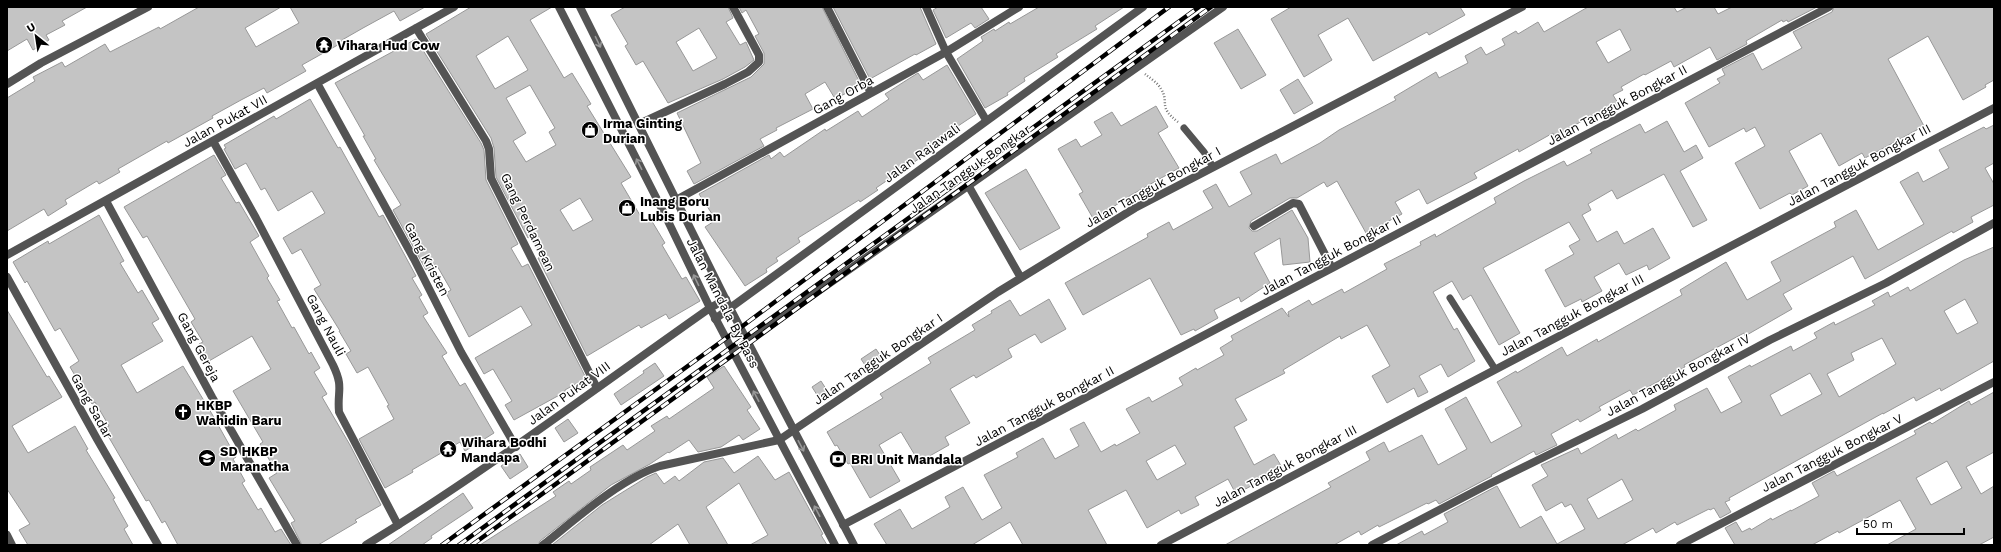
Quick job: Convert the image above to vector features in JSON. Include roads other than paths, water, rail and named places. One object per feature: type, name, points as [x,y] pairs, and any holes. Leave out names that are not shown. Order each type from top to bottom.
[{"type":"street","points":[[127,7],[131,16]]},
{"type":"street","points":[[7,84],[41,63],[148,7]]},
{"type":"street","name":"Jalan Pukat VII","points":[[7,255],[106,202],[454,7]]},
{"type":"street","name":"Jalan Mandala By Pass","points":[[559,7],[666,217],[715,318],[835,545]]},
{"type":"street","name":"Jalan Mandala By Pass","points":[[580,7],[793,432],[854,545]]},
{"type":"street","points":[[639,124],[725,84],[748,72],[759,62],[759,55],[733,7]]},
{"type":"street","points":[[827,7],[871,93]]},
{"type":"street","points":[[926,7],[946,52],[986,120]]},
{"type":"street","name":"Gang Orba","points":[[676,200],[946,52],[1019,7]]},
{"type":"street","name":"Jalan Rajawali","points":[[715,318],[1143,7]]},
{"type":"street","name":"Jalan Tangguk Bongkar","points":[[733,351],[1223,7]]},
{"type":"street","name":"Jalan Tangguk Bongkar I","points":[[543,545],[596,504],[646,470],[779,440],[1021,278],[1135,208],[1522,7]]},
{"type":"street","name":"Jalan Tangguk Bongkar II","points":[[844,525],[1829,7]]},
{"type":"street","name":"Gang Perdamean","points":[[416,28],[486,142],[489,149],[492,178],[597,388]]},
{"type":"street","name":"Gang Kristen","points":[[317,83],[414,259],[461,352],[516,447]]},
{"type":"street","name":"Jalan Tangguk Bongkar III","points":[[1161,545],[1994,108]]},
{"type":"street","name":"Gang Nauli","points":[[213,141],[256,218],[336,370],[341,384],[338,402],[340,412],[398,525]]},
{"type":"street","points":[[968,185],[1021,278]]},
{"type":"street","name":"Gang Gereja","points":[[106,202],[212,397],[296,545]]},
{"type":"street","points":[[1254,226],[1293,203],[1299,204],[1332,268]]},
{"type":"street","name":"Jalan Tangguk Bongkar IV","points":[[1372,545],[1487,485],[1642,409],[1770,340],[1886,283],[1994,223]]},
{"type":"street","name":"Gang Sadar","points":[[7,277],[158,545]]},
{"type":"street","name":"Jalan Pukat VIII","points":[[366,545],[516,447],[710,308],[726,299]]},
{"type":"street","name":"Jalan Tangguk Bongkar V","points":[[1680,545],[1994,382]]},
{"type":"street","points":[[7,535],[12,545]]},
{"type":"lane","points":[[1184,128],[1204,152],[1213,168]]},
{"type":"lane","points":[[1450,298],[1494,369]]},
{"type":"railway","points":[[442,545],[740,328],[1169,7]]},
{"type":"railway","points":[[459,545],[1199,7]]},
{"type":"railway","points":[[472,545],[1211,7]]},
{"type":"place","name":"Vihara Hud Cow","points":[[324,45]]},
{"type":"place","name":"Irma Ginting Durian","points":[[590,130]]},
{"type":"place","name":"Inang Boru Lubis Durian","points":[[627,208]]},
{"type":"place","name":"HKBP Wahidin Baru","points":[[183,412]]},
{"type":"place","name":"Wihara Bodhi Mandapa","points":[[448,449]]},
{"type":"place","name":"SD HKBP Maranatha","points":[[207,458]]},
{"type":"place","name":"BRI Unit Mandala","points":[[838,459]]}]
